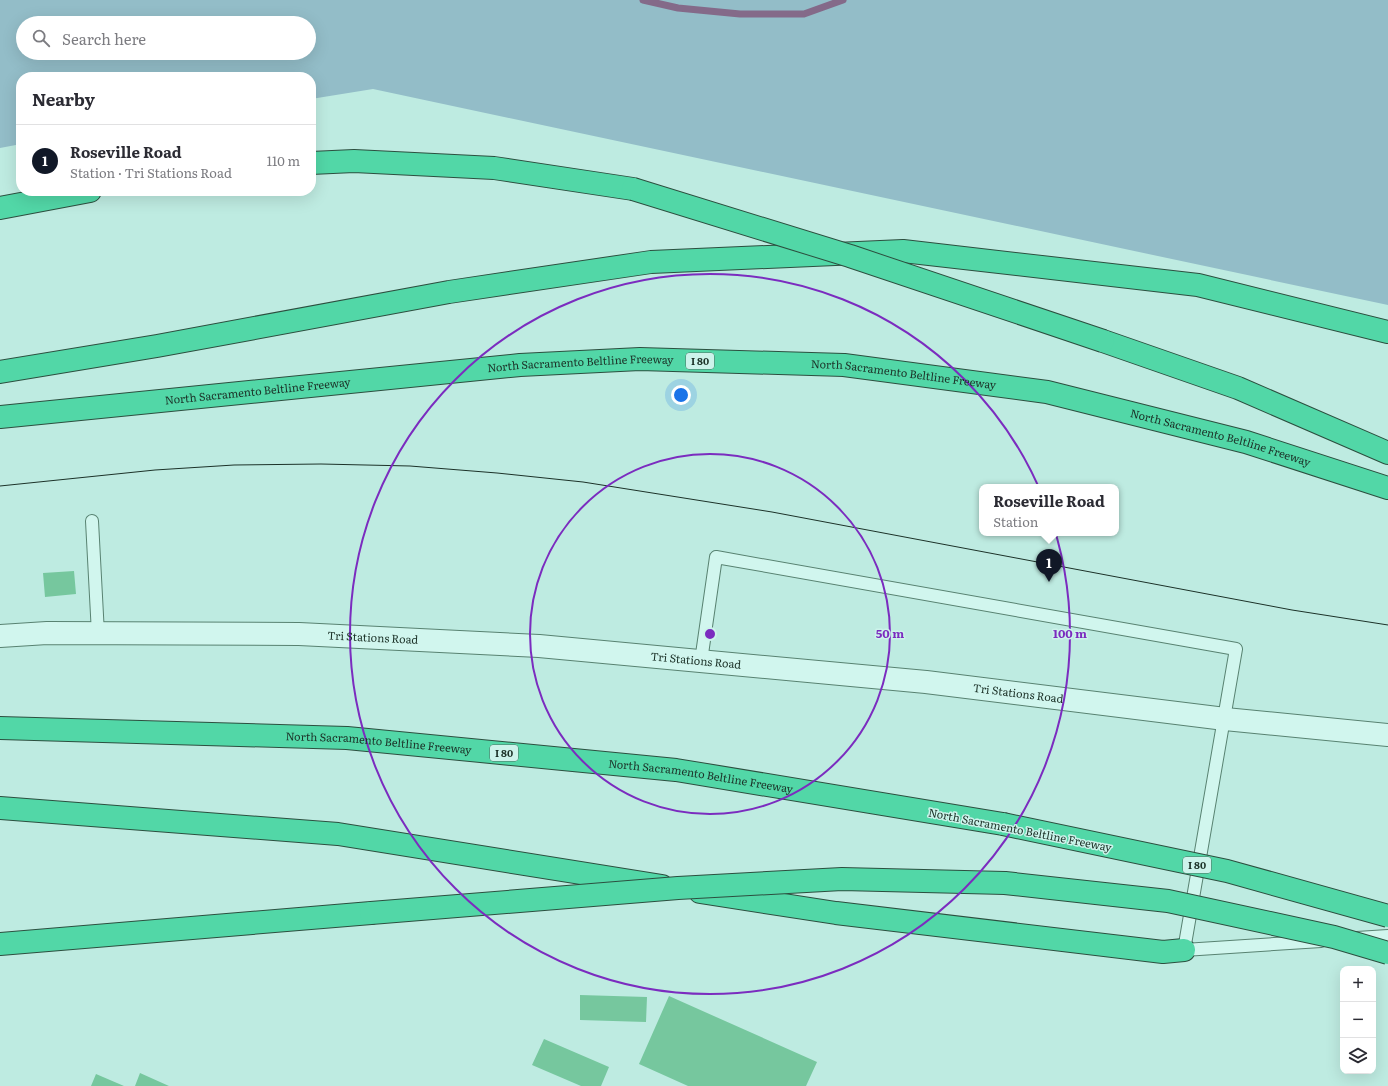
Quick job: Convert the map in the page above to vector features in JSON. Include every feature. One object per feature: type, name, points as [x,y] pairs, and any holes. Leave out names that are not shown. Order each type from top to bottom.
[{"type":"highway","points":[[316,163],[354,161],[494,168],[633,189],[850,256],[1238,388],[1388,453]]},
{"type":"highway","points":[[0,208],[64,196]]},
{"type":"highway","points":[[0,372],[157,346],[449,292],[651,262],[903,251],[1198,285],[1388,332]]},
{"type":"highway","name":"North Sacramento Beltline Freeway","points":[[0,417],[520,365],[640,359],[844,365],[1047,392],[1246,442],[1388,488]]},
{"type":"highway","name":"North Sacramento Beltline Freeway","points":[[0,728],[347,738],[676,770],[1003,824],[1227,871],[1388,916]]},
{"type":"highway","points":[[0,808],[338,834],[836,913],[1163,952],[1184,950]]},
{"type":"highway","points":[[0,944],[678,888],[842,878],[1005,882],[1168,901],[1334,937],[1388,953]]},
{"type":"street","name":"Tri Stations Road","points":[[0,636],[46,633],[299,634],[539,646],[926,682],[1225,719],[1388,735]]},
{"type":"lane","points":[[92,521],[98,634]]},
{"type":"lane","points":[[701,661],[716,557],[1236,649],[1184,950],[1388,936]]},
{"type":"shaded area","points":[[0,0],[1388,0],[1388,305],[373,89],[316,98],[316,72],[16,72],[16,145],[0,148]]},
{"type":"building","points":[[74,571],[76,594],[45,597],[43,573]]},
{"type":"building","points":[[580,995],[647,997],[646,1022],[580,1020]]},
{"type":"building","points":[[669,996],[817,1062],[806,1086],[688,1086],[639,1064]]},
{"type":"building","points":[[544,1039],[609,1067],[601,1086],[581,1086],[532,1065]]},
{"type":"building","points":[[140,1073],[169,1086],[135,1086]]},
{"type":"building","points":[[96,1074],[124,1086],[91,1086]]},
{"type":"waterway","points":[[643,0],[678,8],[740,14],[804,14],[843,0]]},
{"type":"tram line","points":[[0,486],[155,470],[234,465],[321,464],[410,466],[497,473],[583,482],[772,512],[1292,610],[1388,625]]},
{"type":"place","name":"Roseville Road","points":[[1049,582]]}]
